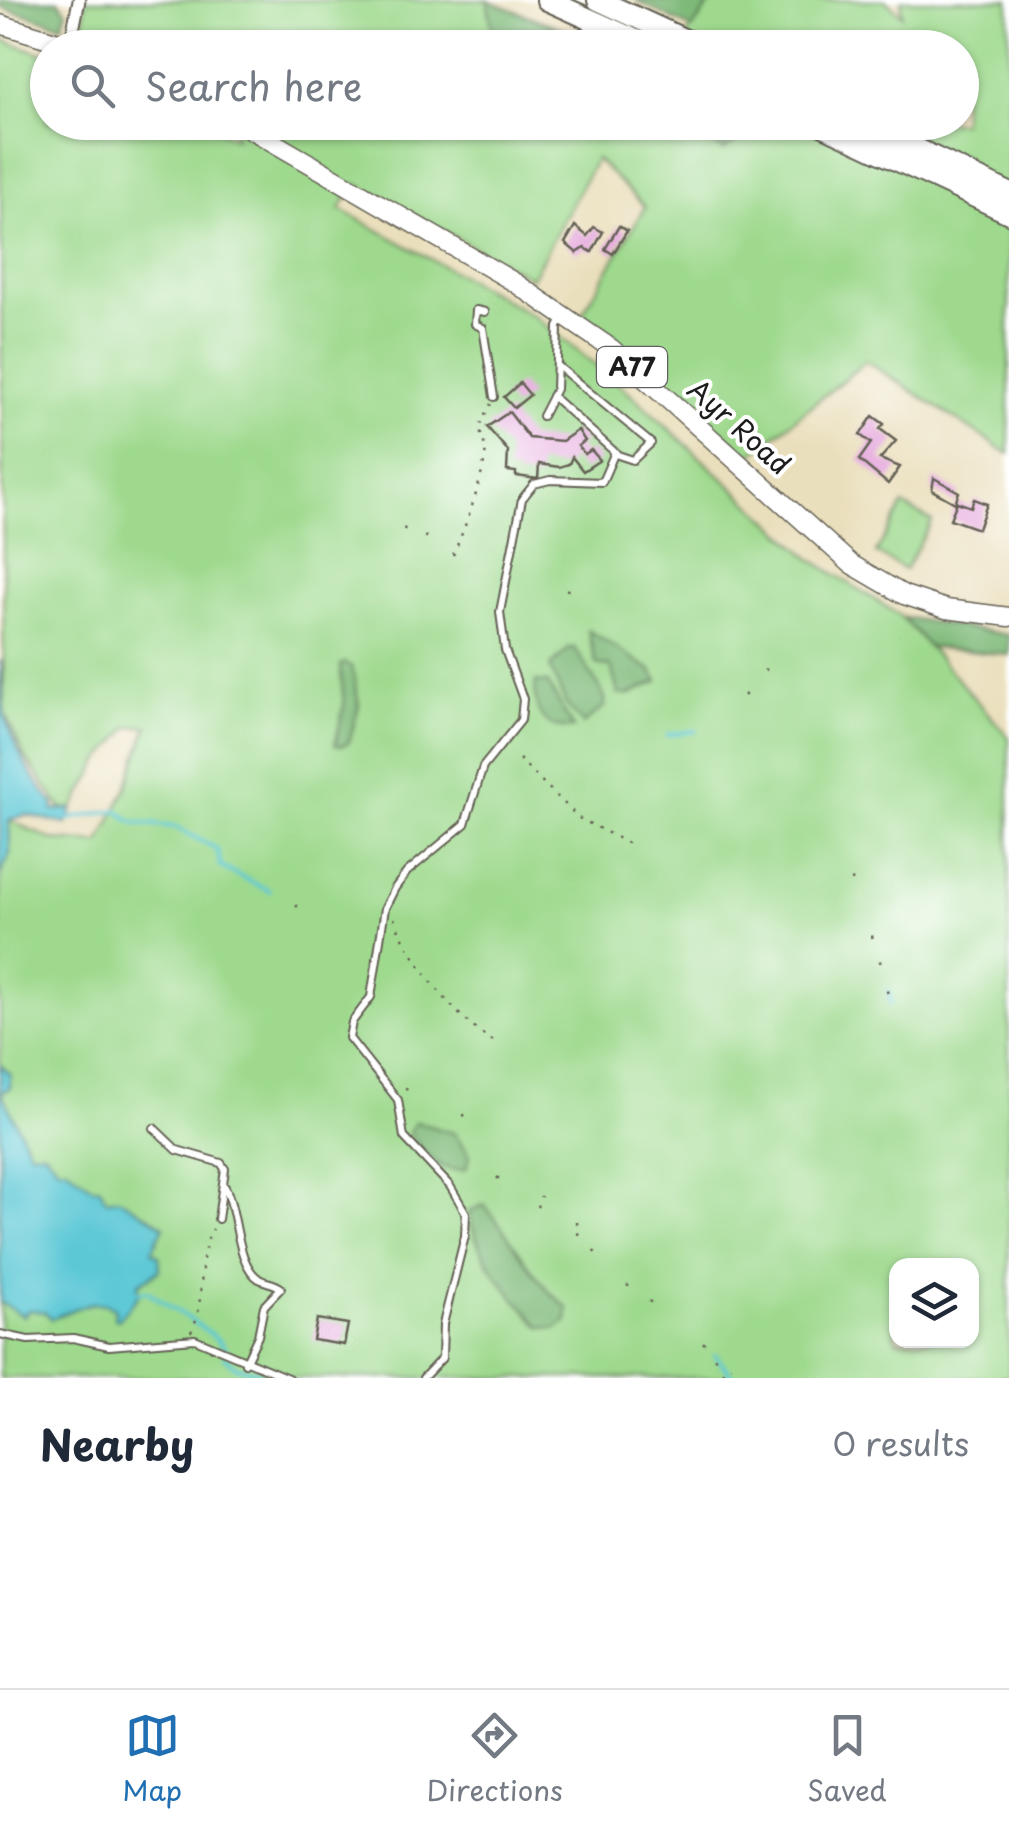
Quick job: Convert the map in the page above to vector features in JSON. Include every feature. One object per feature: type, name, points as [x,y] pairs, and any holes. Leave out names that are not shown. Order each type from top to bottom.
[{"type":"highway","points":[[547,0],[614,30]]},
{"type":"highway","points":[[598,0],[664,30]]},
{"type":"highway","points":[[610,0],[666,30]]},
{"type":"highway","points":[[853,140],[1009,214]]},
{"type":"highway","points":[[899,140],[1009,193]]},
{"type":"main road","points":[[0,24],[30,33]]},
{"type":"main road","name":"Ayr Road","points":[[269,140],[514,282],[612,349],[851,564],[904,595],[946,610],[1009,618]]},
{"type":"street","points":[[76,30],[79,0]]},
{"type":"lane","points":[[485,312],[476,310],[475,324],[483,328],[493,400]]},
{"type":"lane","points":[[542,416],[552,396],[558,367],[558,326],[564,316]]},
{"type":"lane","points":[[552,396],[616,452],[633,460],[651,443],[558,367]]},
{"type":"lane","points":[[424,1378],[442,1358],[443,1324],[465,1236],[466,1213],[450,1186],[404,1137],[398,1100],[350,1038],[354,1021],[371,997],[388,903],[407,872],[464,824],[483,767],[521,720],[523,699],[505,650],[500,612],[522,500],[534,484],[550,480],[602,482],[616,452]]},
{"type":"lane","points":[[154,1128],[176,1150],[221,1162],[237,1239],[259,1279],[280,1288],[264,1306],[258,1336],[245,1362]]},
{"type":"lane","points":[[218,1219],[225,1187]]},
{"type":"lane","points":[[0,1334],[28,1340],[73,1338],[109,1346],[195,1339],[288,1378]]},
{"type":"path","points":[[454,552],[485,462],[478,426],[493,400]]},
{"type":"path","points":[[519,759],[579,818],[631,845]]},
{"type":"path","points":[[388,903],[400,939],[460,1017],[498,1044]]},
{"type":"path","points":[[195,1324],[204,1244],[218,1219]]},
{"type":"path","points":[[577,1222],[579,1237]]},
{"type":"path","points":[[722,1373],[731,1366]]},
{"type":"green space","points":[[0,0],[58,0],[67,11],[62,25],[0,7]]},
{"type":"green space","points":[[86,0],[486,0],[565,30],[83,30]]},
{"type":"green space","points":[[487,0],[565,30],[493,30]]},
{"type":"green space","points":[[635,0],[710,0],[712,1],[692,29]]},
{"type":"green space","points":[[713,0],[885,0],[902,15],[901,0],[1009,0],[1009,454],[866,361],[750,456],[582,314],[645,207],[596,159],[532,278],[356,184],[340,209],[534,316],[630,393],[811,559],[902,617],[1009,737],[1009,1378],[0,1378],[0,816],[53,840],[100,843],[127,787],[148,726],[129,727],[101,760],[73,809],[61,808],[23,754],[4,712],[0,39],[30,49],[30,140],[979,140],[979,30],[691,30]]},
{"type":"green space","points":[[704,140],[739,140],[724,150]]},
{"type":"green space","points":[[903,505],[932,521],[905,570],[876,553]]},
{"type":"green space","points":[[902,617],[1009,635],[1009,655],[929,647]]},
{"type":"green space","points":[[588,630],[651,670],[658,681],[628,695],[618,694],[611,667],[596,664]]},
{"type":"green space","points":[[569,648],[575,648],[605,697],[605,706],[583,724],[566,704],[550,667]]},
{"type":"green space","points":[[340,665],[352,667],[359,705],[349,742],[342,746],[335,745],[344,705]]},
{"type":"green space","points":[[536,682],[548,683],[573,728],[554,726],[542,717],[536,701]]},
{"type":"green space","points":[[416,1122],[454,1133],[470,1155],[466,1169],[448,1169],[433,1160],[409,1132]]},
{"type":"green space","points":[[484,1205],[533,1272],[568,1308],[567,1321],[555,1329],[541,1327],[486,1260],[469,1211]]},
{"type":"water","points":[[0,660],[5,716],[18,751],[54,804],[53,810],[73,809],[67,824],[26,815],[9,820],[10,853],[0,876]]},
{"type":"water","points":[[0,1065],[10,1074],[10,1088],[1,1092],[30,1152],[43,1151],[59,1168],[66,1167],[93,1188],[100,1187],[106,1200],[118,1198],[164,1226],[152,1251],[159,1256],[160,1270],[138,1284],[139,1295],[118,1319],[114,1318],[115,1309],[100,1303],[84,1305],[52,1319],[45,1312],[28,1310],[24,1316],[0,1302]]},
{"type":"building","points":[[575,226],[587,236],[594,227],[603,232],[592,252],[585,248],[577,253],[565,243]]},
{"type":"building","points":[[619,226],[627,231],[613,254],[605,249]]},
{"type":"building","points":[[520,383],[530,395],[514,408],[504,397]]},
{"type":"building","points":[[509,412],[529,438],[562,441],[578,430],[585,441],[578,446],[585,454],[591,450],[600,460],[583,471],[572,457],[569,464],[559,467],[539,464],[538,479],[516,476],[516,472],[507,471],[508,451],[487,427]]},
{"type":"building","points":[[873,416],[884,424],[880,429],[896,441],[880,459],[900,467],[888,484],[859,460],[871,443],[860,435]]},
{"type":"building","points":[[934,478],[959,492],[955,503],[932,490]]},
{"type":"building","points":[[974,499],[987,504],[978,529],[950,519],[957,502],[971,507]]},
{"type":"building","points":[[317,1319],[348,1324],[344,1345],[313,1340]]},
{"type":"waterway","points":[[667,735],[696,731]]},
{"type":"waterway","points":[[69,819],[117,810],[132,822],[175,827],[217,849],[221,867],[270,891]]},
{"type":"waterway","points":[[888,989],[891,1004]]},
{"type":"waterway","points":[[139,1292],[148,1291],[213,1336],[226,1350]]},
{"type":"waterway","points":[[715,1355],[734,1378]]},
{"type":"waterway","points":[[224,1356],[236,1367],[257,1371],[262,1378]]}]
